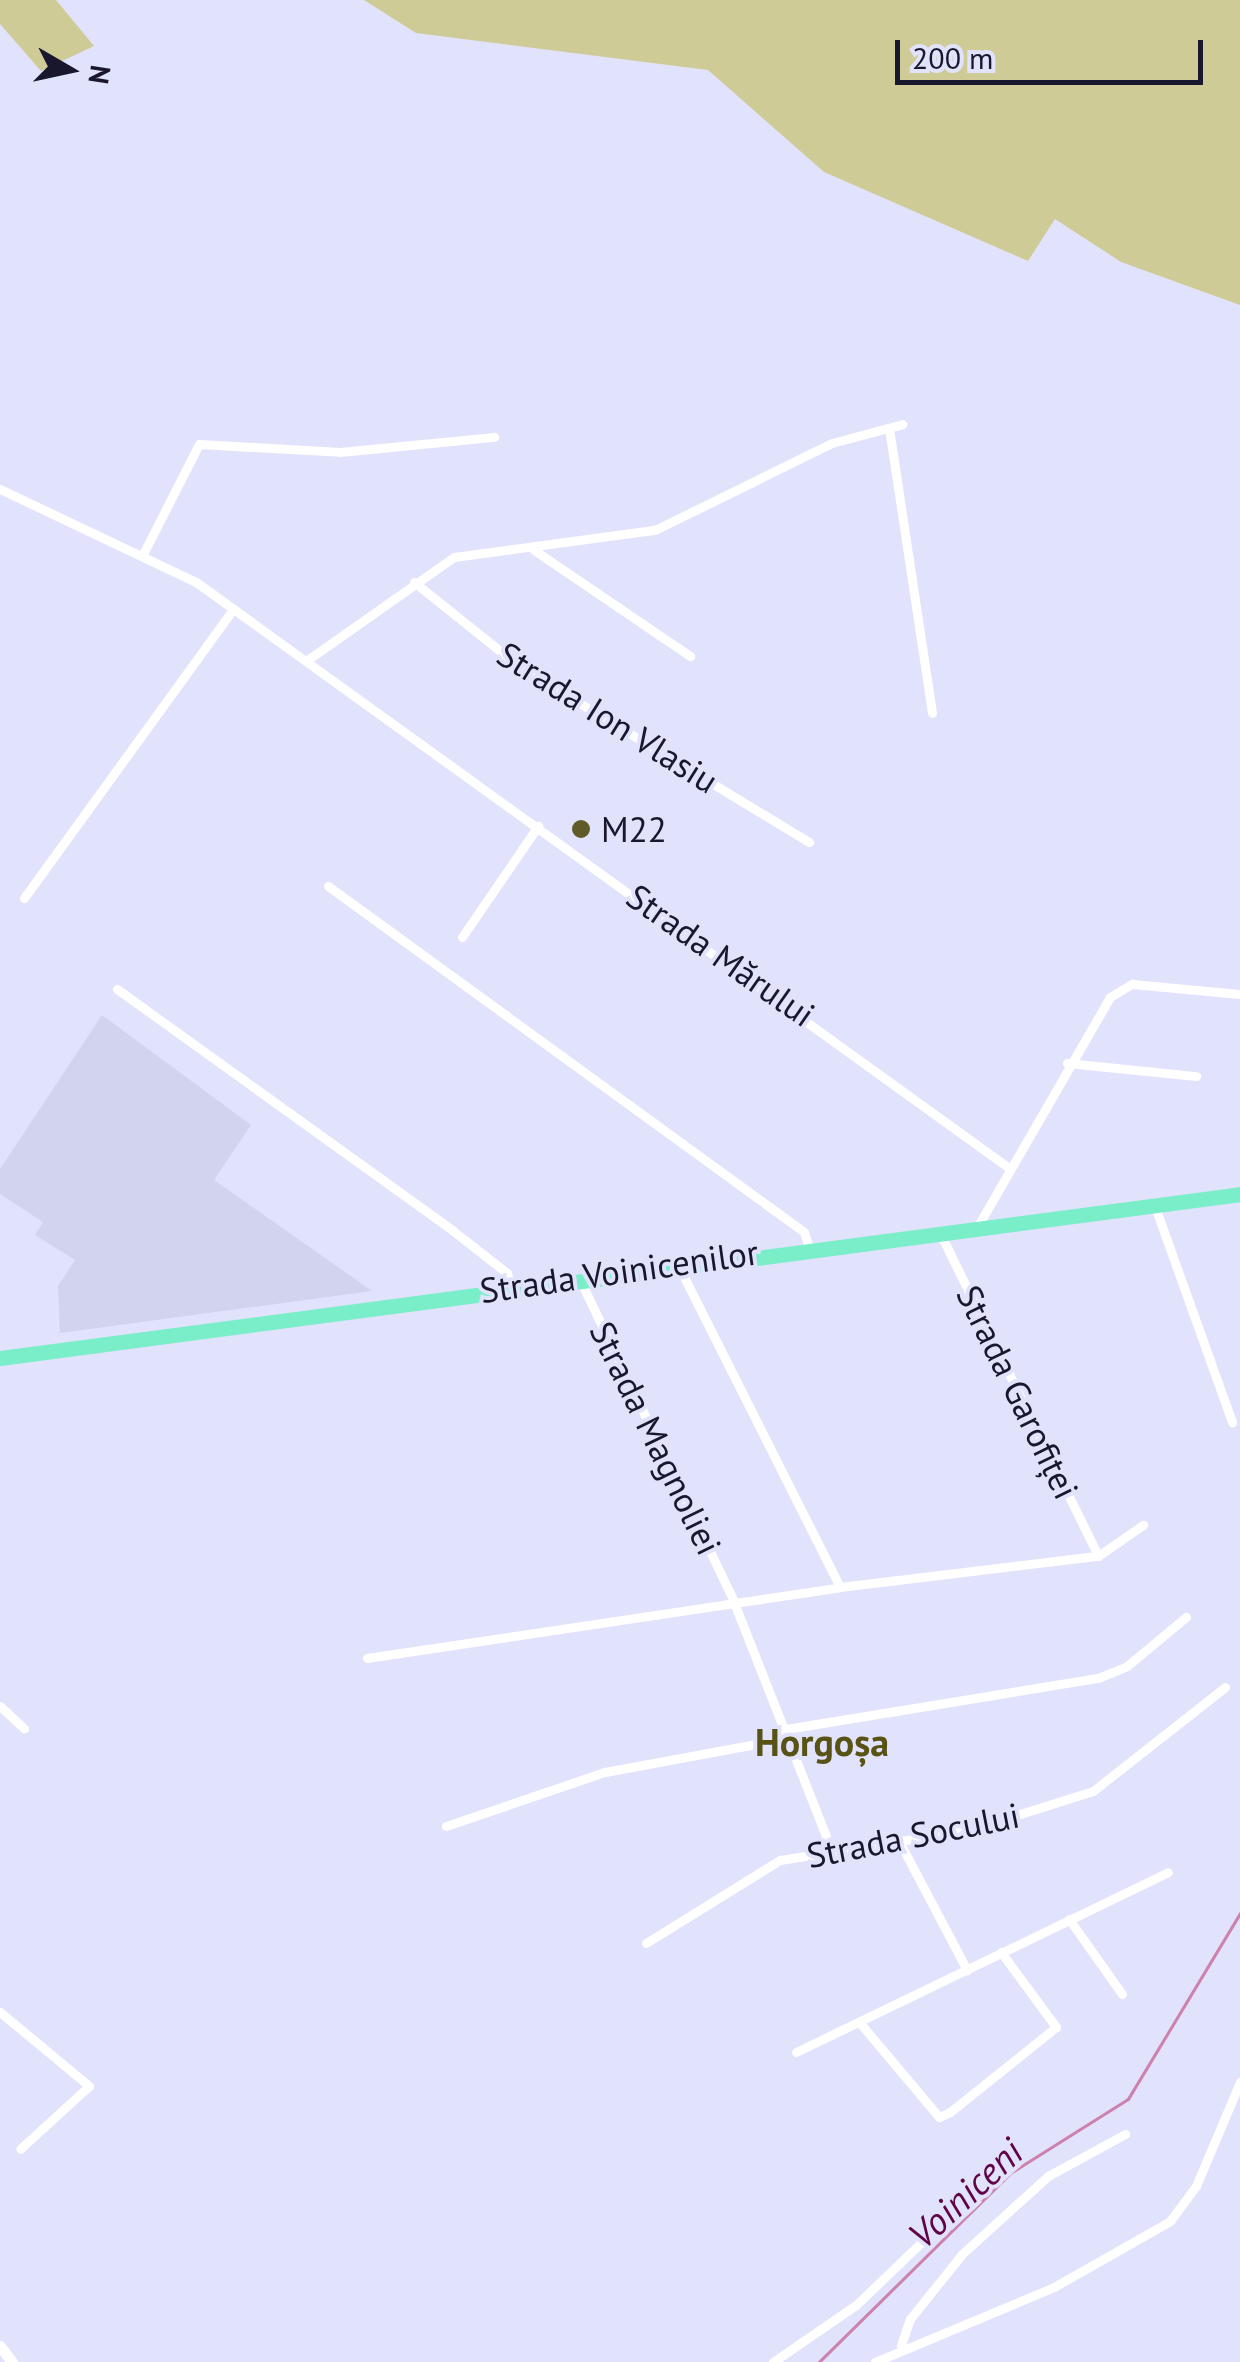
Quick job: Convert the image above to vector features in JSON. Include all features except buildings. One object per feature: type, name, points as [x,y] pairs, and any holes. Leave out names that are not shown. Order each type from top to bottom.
[{"type":"main road","name":"Strada Voinicenilor","points":[[0,1358],[808,1245],[1240,1194]]},
{"type":"street","points":[[306,660],[414,582],[474,550],[534,550],[654,530],[832,443],[902,424]]},
{"type":"street","points":[[889,428],[932,713]]},
{"type":"street","points":[[143,554],[199,444],[374,452],[494,436]]},
{"type":"street","name":"Strada Mărului","points":[[0,488],[143,554],[233,609],[1009,1168]]},
{"type":"street","points":[[534,550],[690,656]]},
{"type":"street","name":"Strada Ion Vlasiu","points":[[414,582],[520,667],[808,842]]},
{"type":"street","points":[[24,898],[233,609]]},
{"type":"street","points":[[462,938],[538,826]]},
{"type":"street","points":[[328,886],[804,1232],[808,1245]]},
{"type":"street","points":[[979,1224],[1095,1016],[1132,984],[1240,994]]},
{"type":"street","points":[[117,989],[452,1230],[507,1273],[511,1286]]},
{"type":"street","points":[[1068,1063],[1196,1076]]},
{"type":"street","points":[[1154,1202],[1232,1422]]},
{"type":"street","name":"Strada Garofiței","points":[[938,1228],[1098,1556]]},
{"type":"street","points":[[678,1265],[840,1587]]},
{"type":"street","name":"Strada Magnoliei","points":[[579,1277],[733,1600],[832,1849]]},
{"type":"street","points":[[367,1658],[733,1600],[1098,1556],[1143,1525]]},
{"type":"street","points":[[446,1826],[605,1772],[788,1734],[1098,1678],[1127,1666],[1186,1617]]},
{"type":"street","name":"Strada Socului","points":[[646,1943],[752,1874],[832,1849],[900,1843],[1093,1791],[1224,1687]]},
{"type":"street","points":[[0,1706],[24,1728]]},
{"type":"street","points":[[900,1843],[967,1970]]},
{"type":"street","points":[[796,2052],[1168,1872]]},
{"type":"street","points":[[1070,1919],[1122,1994]]},
{"type":"street","points":[[860,2023],[940,2116],[950,2112],[1056,2027],[1001,1952]]},
{"type":"street","points":[[0,2012],[88,2086],[20,2149]]},
{"type":"street","points":[[874,2362],[901,2346],[1054,2287],[1170,2221],[1196,2186],[1240,2082]]},
{"type":"street","points":[[901,2346],[910,2319],[962,2254],[1048,2176],[1125,2134]]},
{"type":"street","points":[[773,2362],[856,2305],[928,2236]]},
{"type":"street","points":[[0,2346],[12,2362]]},
{"type":"shaded area","points":[[0,0],[56,0],[94,46],[41,71],[0,24]]},
{"type":"shaded area","points":[[364,0],[1240,0],[1240,305],[1121,262],[1055,219],[1028,261],[824,172],[708,70],[416,33]]},
{"type":"shaded area","points":[[102,1015],[251,1125],[214,1180],[372,1291],[60,1333],[58,1286],[75,1260],[35,1235],[43,1222],[0,1194],[0,1169]]},
{"type":"waterway","name":"Voiniceni","points":[[819,2362],[1012,2172],[1128,2099],[1240,1913]]},
{"type":"place","name":"M22","points":[[581,829]]},
{"type":"district","name":"Horgoșa","points":[[822,1742]]}]
